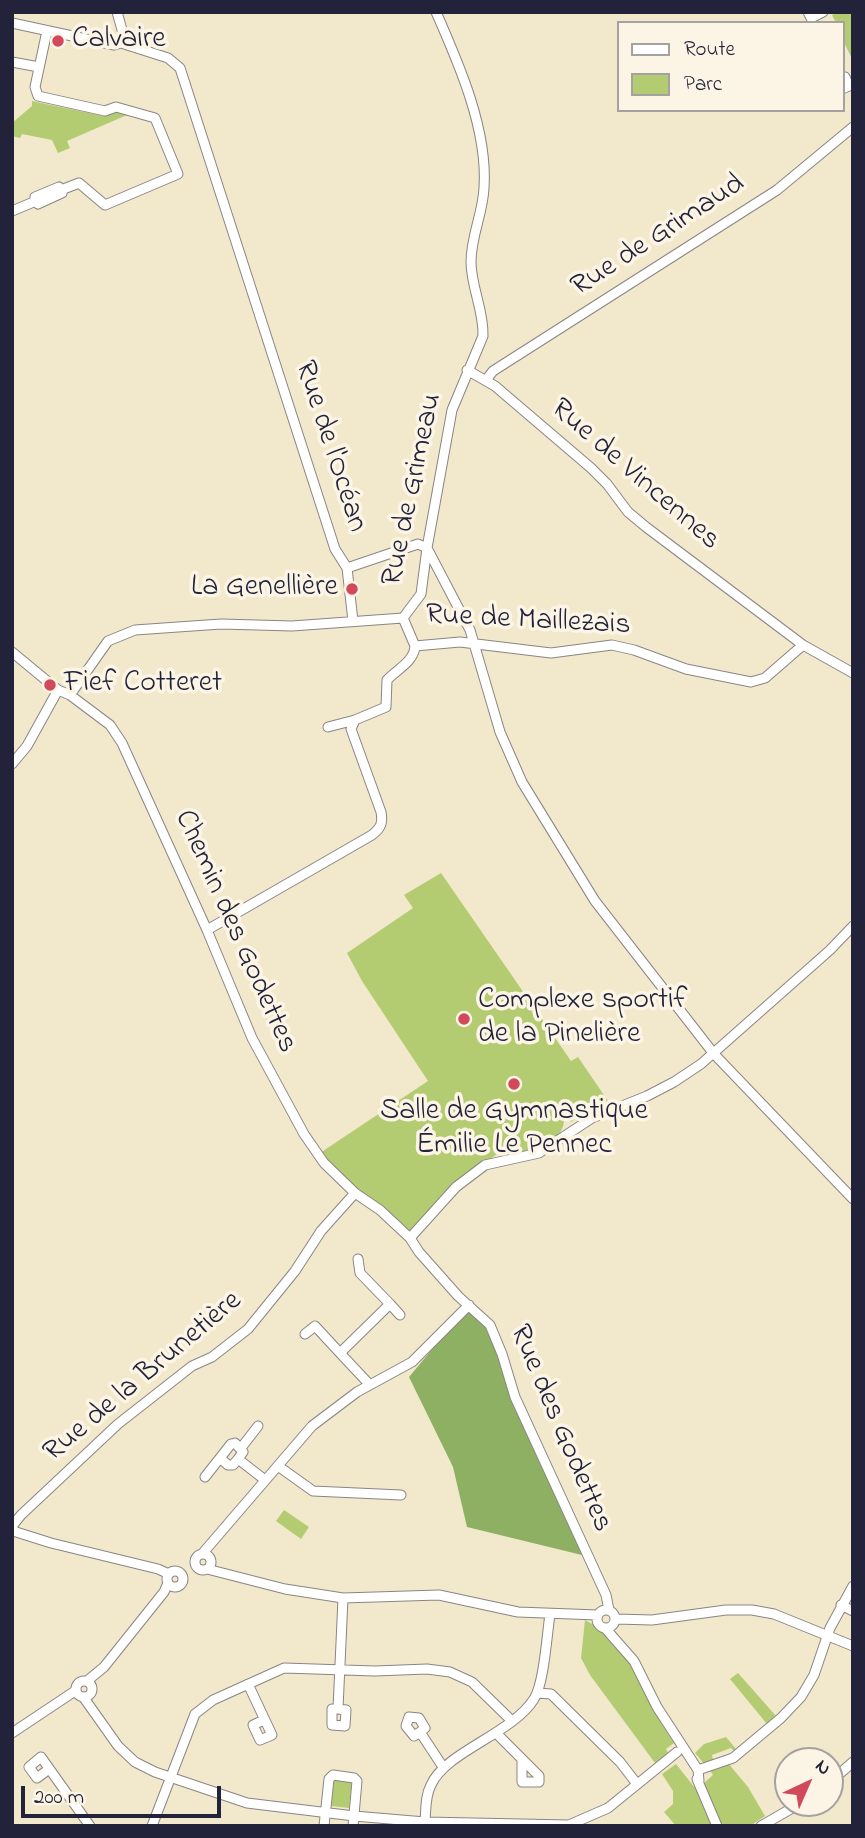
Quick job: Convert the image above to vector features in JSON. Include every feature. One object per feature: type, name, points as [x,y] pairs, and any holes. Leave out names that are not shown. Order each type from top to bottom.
[{"type":"street","points":[[117,12],[124,37],[121,43]]},
{"type":"street","name":"Rue de Grimeau","points":[[403,618],[421,594],[453,410],[482,336],[483,323],[472,278],[471,255],[485,176],[473,112],[455,56],[436,12]]},
{"type":"street","points":[[808,12],[811,18],[822,12]]},
{"type":"street","name":"Rue de l'Océan","points":[[12,23],[114,45],[121,43],[132,49],[168,58],[180,68],[335,549],[347,568],[418,544],[427,548]]},
{"type":"street","points":[[12,211],[36,201],[35,197],[59,187],[61,190],[79,183],[105,205],[178,174],[155,118],[116,107],[105,111],[38,96],[35,87],[47,31]]},
{"type":"street","points":[[12,62],[39,67]]},
{"type":"street","name":"Rue de Grimaud","points":[[486,380],[494,371],[777,190],[853,127]]},
{"type":"street","points":[[168,178],[174,164]]},
{"type":"street","name":"Rue de Vincennes","points":[[467,370],[486,380],[592,468],[628,512],[646,527],[803,645]]},
{"type":"street","points":[[427,548],[475,643],[500,732],[522,782],[595,901],[714,1054],[853,1199]]},
{"type":"street","points":[[347,568],[353,621]]},
{"type":"street","name":"Rue de Maillezais","points":[[70,695],[108,640],[135,630],[221,624],[292,626],[403,618],[415,646],[460,642],[551,653],[612,645],[686,669],[751,682],[765,678],[803,645]]},
{"type":"street","points":[[803,645],[853,673]]},
{"type":"street","points":[[328,727],[355,720],[386,707],[387,680],[411,658],[415,646]]},
{"type":"street","points":[[12,652],[58,690],[70,695]]},
{"type":"street","points":[[12,764],[27,746],[58,690]]},
{"type":"street","name":"Chemin des Godettes","points":[[70,695],[110,725],[122,743],[207,930],[252,1038],[304,1134],[324,1163],[355,1193]]},
{"type":"street","points":[[207,930],[379,829],[383,821],[381,812],[351,729],[355,720]]},
{"type":"street","points":[[410,1238],[456,1187],[485,1165],[539,1153],[592,1118],[647,1096],[701,1064],[853,926]]},
{"type":"street","name":"Rue des Godettes","points":[[355,1193],[380,1210],[410,1238],[419,1252],[490,1325],[515,1397],[606,1595],[609,1610]]},
{"type":"street","name":"Rue de la Brunetière","points":[[13,1531],[13,1525],[21,1515],[117,1424],[192,1366],[212,1357],[248,1329],[295,1271],[321,1231],[355,1193]]},
{"type":"street","points":[[358,1258],[360,1273],[400,1315]]},
{"type":"street","points":[[340,1353],[390,1304]]},
{"type":"street","points":[[12,1734],[85,1691],[172,1581],[203,1561],[209,1545],[312,1426],[370,1385],[412,1362],[469,1305]]},
{"type":"street","points":[[305,1334],[315,1326],[370,1385]]},
{"type":"street","points":[[241,1448],[258,1426]]},
{"type":"street","points":[[205,1477],[230,1444],[235,1443],[243,1452],[233,1465],[228,1465],[220,1458]]},
{"type":"street","points":[[237,1459],[265,1480]]},
{"type":"street","points":[[278,1466],[313,1491],[401,1495]]},
{"type":"street","points":[[13,1531],[158,1569],[172,1581]]},
{"type":"street","points":[[203,1561],[223,1573],[285,1589],[343,1598],[439,1595],[517,1612],[598,1617]]},
{"type":"street","points":[[699,1776],[733,1758],[795,1704],[810,1683],[830,1628],[853,1586]]},
{"type":"street","points":[[338,1709],[343,1598]]},
{"type":"street","points":[[841,1605],[853,1611]]},
{"type":"street","points":[[598,1617],[604,1610],[614,1614],[611,1624],[619,1642],[634,1661],[679,1749],[699,1776],[715,1823]]},
{"type":"street","points":[[598,1617],[600,1626],[726,1610],[752,1610],[774,1614],[853,1646]]},
{"type":"street","points":[[425,1822],[431,1783],[443,1767],[496,1733],[533,1702],[537,1693],[550,1614]]},
{"type":"street","points":[[152,1826],[195,1714],[213,1700],[284,1668],[427,1669],[450,1672],[472,1682],[512,1721]]},
{"type":"street","points":[[541,1671],[551,1694],[620,1762],[637,1784]]},
{"type":"street","points":[[248,1684],[264,1720]]},
{"type":"street","points":[[85,1691],[100,1721],[118,1746],[135,1762],[170,1778],[247,1803],[325,1813],[353,1821],[569,1826],[608,1808],[679,1749]]},
{"type":"street","points":[[537,1693],[551,1694]]},
{"type":"street","points":[[420,1732],[443,1767]]},
{"type":"street","points":[[496,1733],[522,1759]]},
{"type":"street","points":[[49,1769],[37,1778],[29,1766],[40,1753],[90,1826]]},
{"type":"street","points":[[324,1826],[329,1779],[335,1776],[354,1778],[357,1781],[353,1821]]},
{"type":"street","points":[[761,1826],[777,1817]]},
{"type":"green space","points":[[838,12],[853,12],[853,61],[844,42],[844,21],[835,21],[832,15]]},
{"type":"green space","points":[[32,101],[103,116],[115,110],[127,115],[67,141],[70,148],[58,153],[52,140],[22,134],[20,138],[12,136],[12,123],[32,106]]},
{"type":"green space","name":"Complexe sportif de la Pinelière","points":[[441,873],[571,1061],[578,1057],[610,1104],[585,1112],[581,1107],[575,1112],[578,1117],[571,1122],[567,1117],[564,1119],[563,1127],[552,1141],[535,1150],[509,1157],[502,1147],[498,1149],[500,1152],[469,1174],[410,1235],[356,1191],[320,1153],[428,1081],[362,981],[347,953],[413,908],[404,895]]},
{"type":"green space","points":[[469,1305],[490,1325],[515,1397],[586,1556],[467,1527],[453,1467],[409,1377]]},
{"type":"green space","points":[[284,1510],[309,1527],[301,1539],[276,1521]]},
{"type":"green space","points":[[585,1620],[601,1630],[627,1658],[674,1743],[666,1749],[668,1753],[655,1763],[590,1675],[581,1658]]},
{"type":"green space","points":[[738,1673],[776,1716],[767,1724],[730,1679]]},
{"type":"green space","points":[[726,1737],[736,1749],[734,1751],[731,1748],[712,1755],[714,1764],[706,1766],[695,1753],[704,1744]]},
{"type":"green space","points":[[728,1763],[748,1787],[765,1816],[750,1826],[719,1826],[704,1783],[713,1775],[709,1769]]},
{"type":"green space","points":[[676,1764],[695,1788],[698,1787],[711,1826],[676,1826],[664,1812],[673,1804],[673,1791],[662,1774]]},
{"type":"green space","points":[[334,1779],[352,1781],[349,1808],[331,1806]]},
{"type":"place","name":"Calvaire","points":[[58,41]]},
{"type":"place","name":"La Genellière","points":[[352,589]]},
{"type":"place","name":"Fief Cotteret","points":[[50,685]]},
{"type":"place","name":"Complexe sportif de la Pinelière","points":[[464,1019]]},
{"type":"place","name":"Salle de Gymnastique Émilie Le Pennec","points":[[514,1084]]}]
